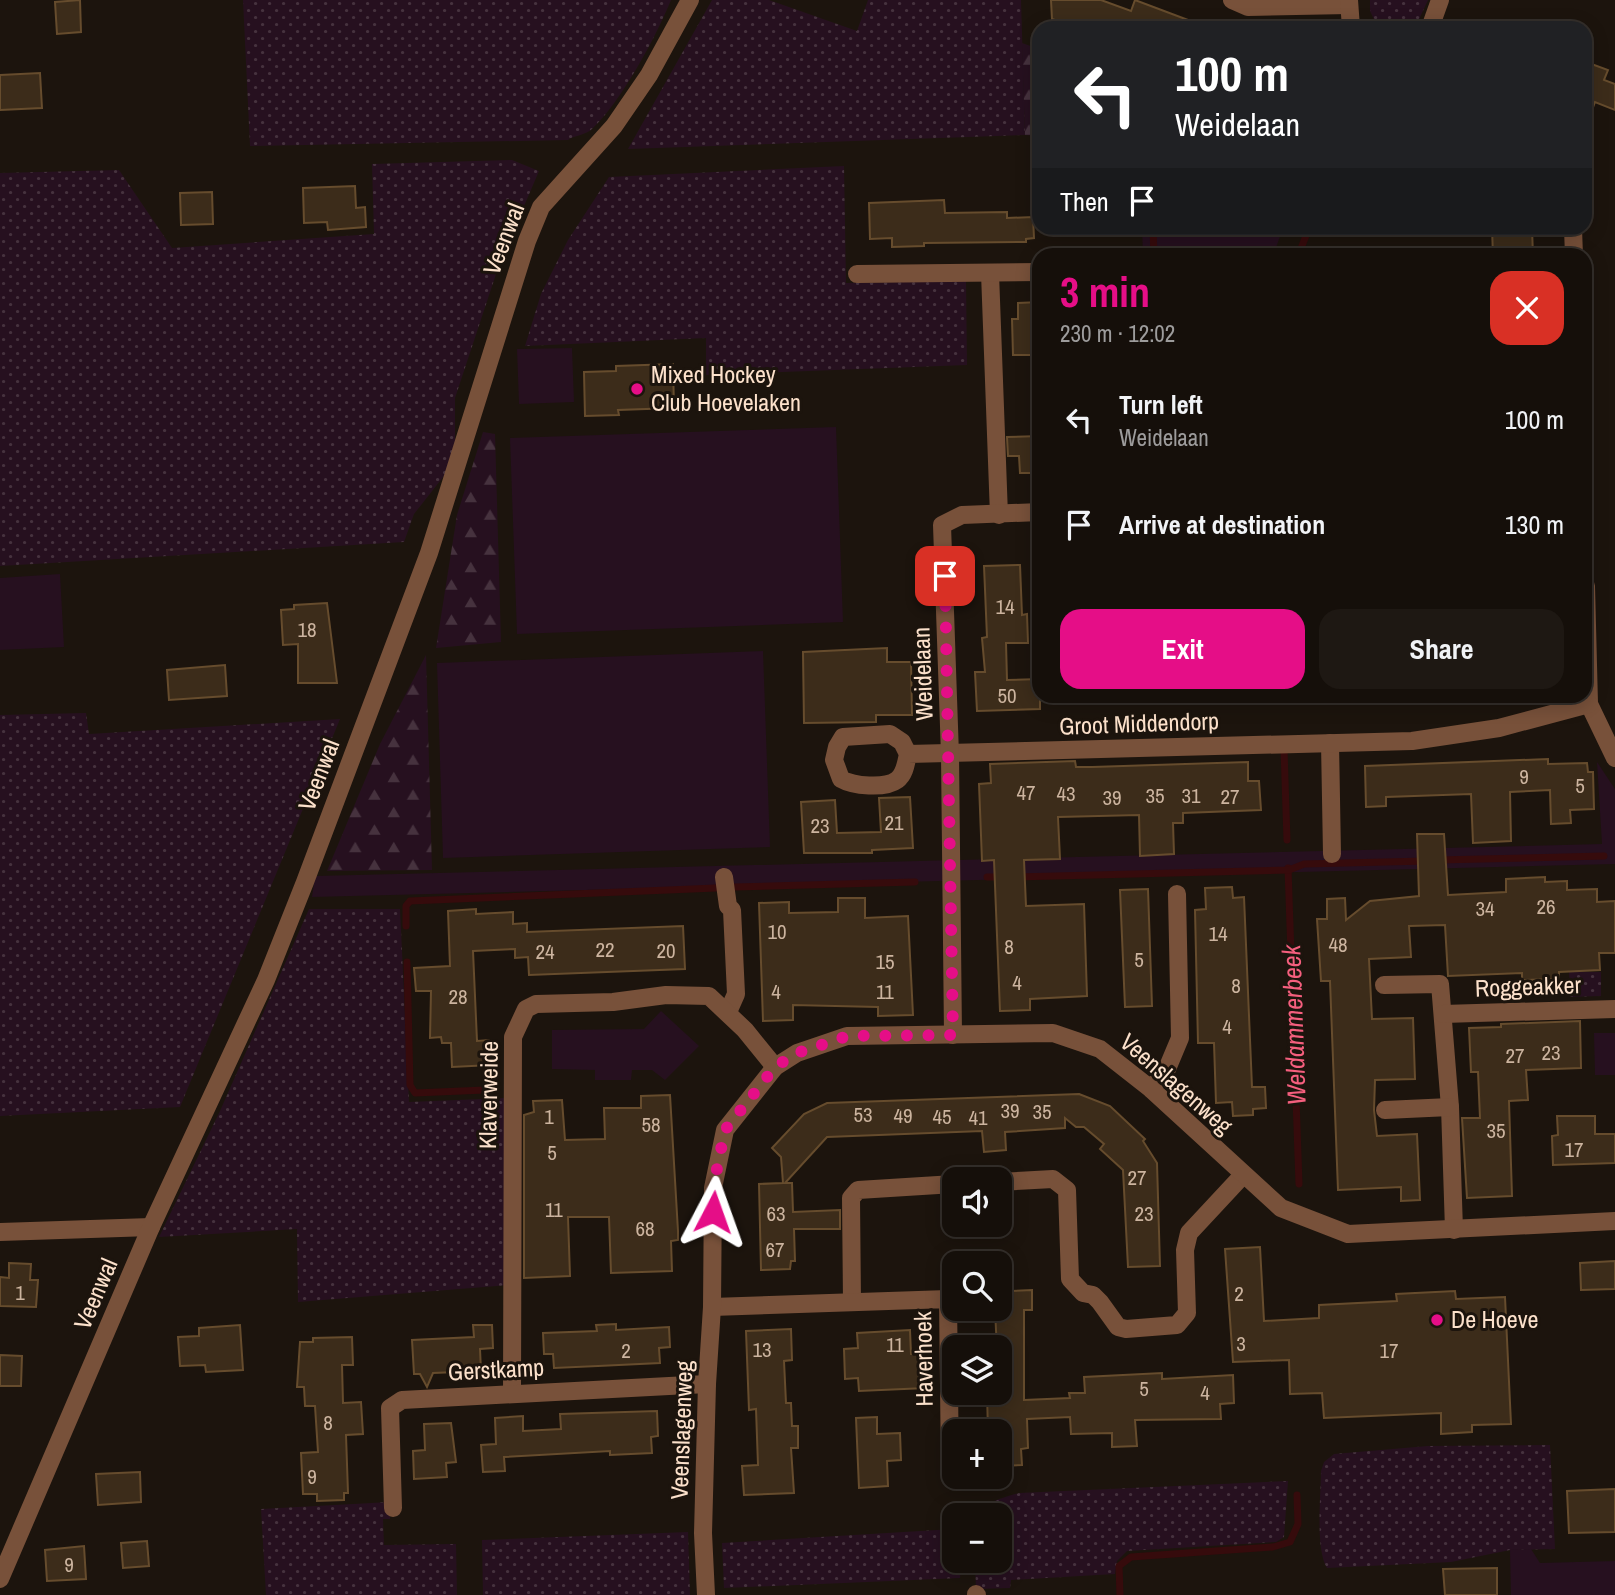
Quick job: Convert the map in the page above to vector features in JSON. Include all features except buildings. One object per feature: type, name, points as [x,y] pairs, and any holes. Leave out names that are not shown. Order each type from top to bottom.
[{"type":"street","name":"Veenwal","points":[[0,1579],[151,1227],[266,980],[305,882],[429,553],[536,218],[564,178],[621,116],[649,75],[690,0]]},
{"type":"street","points":[[1232,0],[1248,7],[1349,3],[1350,21]]},
{"type":"street","points":[[1432,21],[1440,0]]},
{"type":"street","points":[[857,274],[1032,272]]},
{"type":"street","points":[[990,273],[999,515]]},
{"type":"street","name":"Weidelaan","points":[[953,1035],[950,755],[942,525],[962,516],[1032,513]]},
{"type":"street","points":[[1588,704],[1615,758]]},
{"type":"street","name":"Groot Middendorp","points":[[950,755],[1412,741],[1499,728],[1588,704]]},
{"type":"street","points":[[1330,743],[1332,854]]},
{"type":"street","name":"Weidelaan","points":[[908,754],[950,755]]},
{"type":"street","points":[[724,877],[728,906],[732,910],[736,994],[728,1012]]},
{"type":"street","points":[[1151,1089],[1167,1069],[1180,1038],[1177,894]]},
{"type":"street","name":"Roggeakker","points":[[1384,985],[1440,984],[1450,1107],[1454,1230]]},
{"type":"street","name":"Klaverweide","points":[[512,1394],[512,1044],[519,1020],[526,1010],[536,1004],[613,1002],[679,995],[709,996],[728,1012],[775,1067]]},
{"type":"street","name":"Roggeakker","points":[[1443,1014],[1615,1009]]},
{"type":"street","name":"Veenslagenweg","points":[[705,1595],[703,1533],[712,1307],[713,1188],[725,1130],[775,1067],[797,1053],[848,1036],[1053,1033],[1100,1049],[1151,1089],[1281,1208],[1348,1234],[1615,1221]]},
{"type":"street","points":[[1385,1110],[1450,1107]]},
{"type":"street","points":[[1012,1181],[1053,1179],[1067,1190],[1070,1279],[1083,1293],[1093,1295],[1100,1302],[1118,1327],[1126,1329],[1177,1325],[1187,1313],[1185,1250],[1189,1233],[1243,1175]]},
{"type":"street","points":[[852,1302],[851,1198],[858,1190],[942,1185]]},
{"type":"street","points":[[0,1233],[151,1227]]},
{"type":"street","name":"Haverhoek","points":[[712,1307],[948,1299],[949,1419]]},
{"type":"street","name":"Gerstkamp","points":[[393,1508],[390,1408],[402,1400],[707,1384]]},
{"type":"green space","points":[[243,0],[671,0],[647,50],[614,103],[590,131],[568,140],[250,146]]},
{"type":"green space","points":[[712,0],[769,0],[857,31],[868,0],[1021,0],[1025,135],[628,149]]},
{"type":"green space","points":[[1370,0],[1428,0],[1418,21],[1375,21],[1370,11]]},
{"type":"green space","points":[[1022,43],[1032,47],[1032,136],[1025,135]]},
{"type":"green space","points":[[512,160],[539,171],[499,265],[455,398],[455,462],[414,514],[404,542],[0,566],[0,173],[119,170],[172,248],[374,234],[372,164]]},
{"type":"green space","points":[[844,166],[846,283],[966,281],[967,365],[706,375],[706,338],[525,346],[541,294],[568,240],[609,177]]},
{"type":"green space","points":[[1142,235],[1280,235],[1276,248],[1143,248]]},
{"type":"green space","points":[[572,348],[574,402],[519,404],[517,349]]},
{"type":"green space","points":[[836,427],[843,622],[517,634],[510,438]]},
{"type":"green space","points":[[483,432],[495,434],[501,642],[436,648],[457,515]]},
{"type":"green space","points":[[60,574],[64,647],[0,650],[0,578]]},
{"type":"green space","points":[[763,651],[770,847],[443,858],[437,663]]},
{"type":"green space","points":[[426,655],[432,870],[327,871],[380,744]]},
{"type":"green space","points":[[86,713],[89,734],[340,719],[180,1107],[0,1116],[0,715]]},
{"type":"green space","points":[[1597,762],[1615,789],[1615,864],[312,897],[315,876],[1602,844]]},
{"type":"green space","points":[[309,909],[400,909],[409,1102],[506,1098],[509,1285],[298,1302],[297,1229],[159,1237],[220,1111]]},
{"type":"green space","points":[[1569,972],[1601,972],[1601,996],[1570,997]]},
{"type":"green space","points":[[661,1011],[699,1046],[665,1080],[652,1070],[632,1070],[631,1080],[595,1080],[595,1070],[552,1069],[552,1030],[644,1029]]},
{"type":"green space","points":[[1594,1033],[1615,1033],[1615,1075],[1595,1075]]},
{"type":"green space","points":[[1550,1445],[1555,1549],[1510,1550],[1451,1562],[1327,1568],[1320,1535],[1321,1471],[1324,1462],[1334,1454],[1428,1446]]},
{"type":"green space","points":[[1288,1481],[1284,1537],[1276,1542],[1127,1551],[1117,1561],[1115,1574],[1011,1580],[1010,1588],[976,1589],[975,1573],[1012,1573],[1012,1503],[991,1503],[1019,1493]]},
{"type":"green space","points":[[390,1502],[390,1519],[383,1519],[384,1545],[456,1544],[457,1595],[266,1595],[261,1509]]},
{"type":"green space","points":[[942,1530],[942,1573],[960,1573],[960,1578],[724,1588],[722,1543]]},
{"type":"green space","points":[[688,1532],[690,1595],[483,1595],[482,1540]]},
{"type":"green space","points":[[1531,1549],[1540,1563],[1615,1561],[1615,1595],[1511,1595],[1510,1550]]},
{"type":"waterway","points":[[1153,235],[1154,248]]},
{"type":"waterway","name":"Weldammerbeek","points":[[1301,248],[1306,235]]},
{"type":"waterway","name":"Weldammerbeek","points":[[1284,749],[1287,840]]},
{"type":"waterway","points":[[1438,860],[1604,856]]},
{"type":"waterway","points":[[1016,877],[1289,870],[1304,864],[1426,861]]},
{"type":"waterway","name":"Weldammerbeek","points":[[1288,868],[1299,1184]]},
{"type":"waterway","points":[[987,877],[1004,877]]},
{"type":"waterway","points":[[735,887],[915,882]]},
{"type":"waterway","points":[[406,926],[406,906],[410,901],[716,888]]},
{"type":"waterway","points":[[407,962],[410,1085],[415,1093],[485,1090]]},
{"type":"waterway","name":"Weldammerbeek","points":[[1120,1595],[1119,1566],[1131,1557],[1273,1547],[1290,1542],[1298,1524],[1297,1495]]},
{"type":"place","name":"Mixed Hockey Club Hoevelaken","points":[[637,389]]},
{"type":"place","name":"De Hoeve","points":[[1437,1320]]},
{"type":"route","points":[[713,1212],[713,1188],[725,1130],[775,1067],[797,1053],[848,1036],[953,1035],[945,576]]}]
